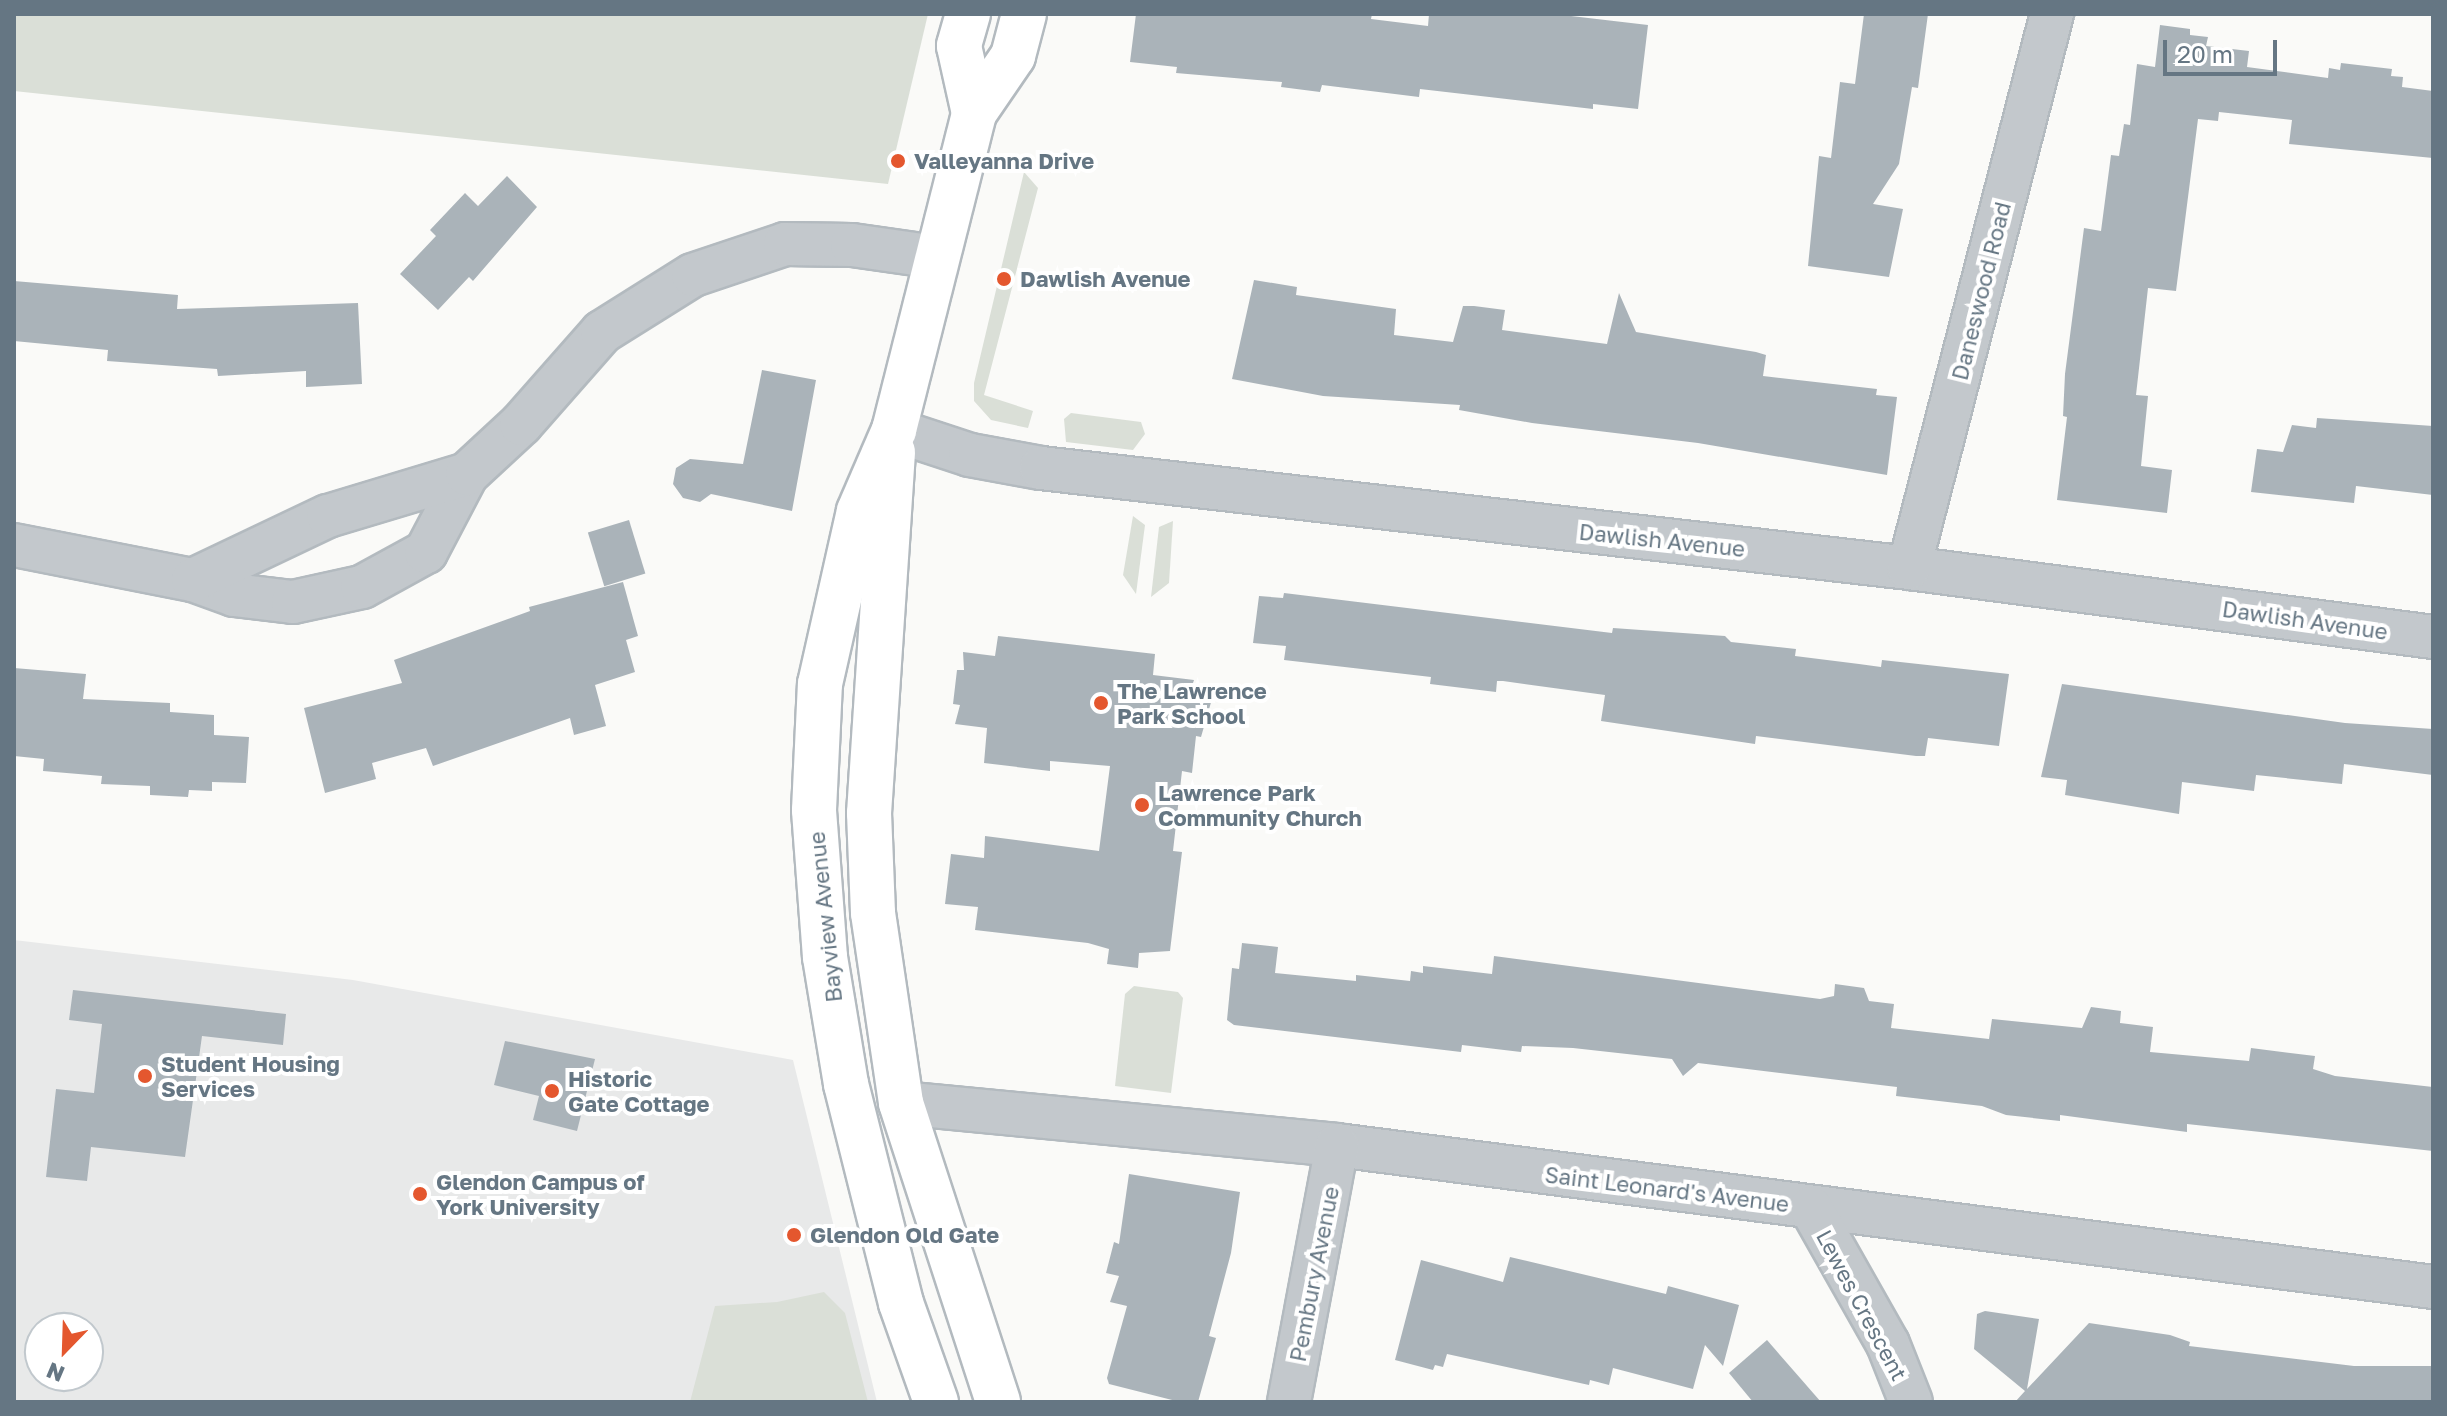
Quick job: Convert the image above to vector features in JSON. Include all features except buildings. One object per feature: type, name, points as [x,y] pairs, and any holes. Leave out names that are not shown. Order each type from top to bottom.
[{"type":"main road","name":"Bayview Avenue","points":[[968,14],[959,46],[974,113]]},
{"type":"main road","name":"Bayview Avenue","points":[[936,1402],[901,1303],[846,1084],[825,957],[814,810],[820,684],[834,605],[859,511],[894,430],[974,113],[1013,56],[1024,14]]},
{"type":"main road","name":"Bayview Avenue","points":[[894,430],[869,813],[873,913],[901,1103],[998,1402]]},
{"type":"main road","points":[[948,1249],[1025,1402]]},
{"type":"main road","points":[[901,1303],[922,1402]]},
{"type":"street","name":"Daneswood Road","points":[[1909,568],[2052,14]]},
{"type":"street","points":[[14,545],[193,580],[234,595],[293,602],[362,587],[426,552],[467,474],[521,424],[602,332],[693,275],[785,244],[852,245],[936,257]]},
{"type":"street","name":"Dawlish Avenue","points":[[894,430],[970,455],[1041,468],[1909,568],[2433,637]]},
{"type":"street","points":[[193,580],[328,516],[467,474]]},
{"type":"street","name":"Saint Leonard's Avenue","points":[[901,1103],[1337,1145],[2433,1287]]},
{"type":"street","name":"Pembury Avenue","points":[[1289,1402],[1337,1145]]},
{"type":"street","name":"Lewes Crescent","points":[[1811,1208],[1888,1344],[1911,1402]]},
{"type":"shaded area","points":[[14,14],[928,14],[888,184],[14,91]]},
{"type":"shaded area","points":[[1024,172],[1038,188],[984,395],[1033,411],[1028,428],[991,420],[974,401],[974,383]]},
{"type":"shaded area","points":[[1071,413],[1141,422],[1145,434],[1133,450],[1066,442],[1064,419]]},
{"type":"shaded area","points":[[1133,516],[1145,525],[1136,594],[1123,575]]},
{"type":"shaded area","points":[[1173,521],[1169,583],[1151,597],[1159,527]]},
{"type":"shaded area","name":"Glendon Campus of York University","points":[[14,940],[353,980],[793,1060],[877,1402],[14,1402]]},
{"type":"shaded area","points":[[1134,986],[1178,992],[1183,998],[1171,1093],[1115,1086],[1125,994]]},
{"type":"shaded area","points":[[824,1292],[845,1313],[868,1402],[690,1402],[715,1306],[777,1302]]},
{"type":"place","name":"Valleyanna Drive","points":[[898,161]]},
{"type":"place","name":"Dawlish Avenue","points":[[1004,279]]},
{"type":"place","name":"The Lawrence Park School","points":[[1101,703]]},
{"type":"place","name":"Lawrence Park Community Church","points":[[1142,805]]},
{"type":"place","name":"Student Housing Services","points":[[145,1076]]},
{"type":"place","name":"Historic Gate Cottage","points":[[552,1091]]},
{"type":"place","name":"Glendon Campus of York University","points":[[420,1194]]},
{"type":"place","name":"Glendon Old Gate","points":[[794,1235]]}]
